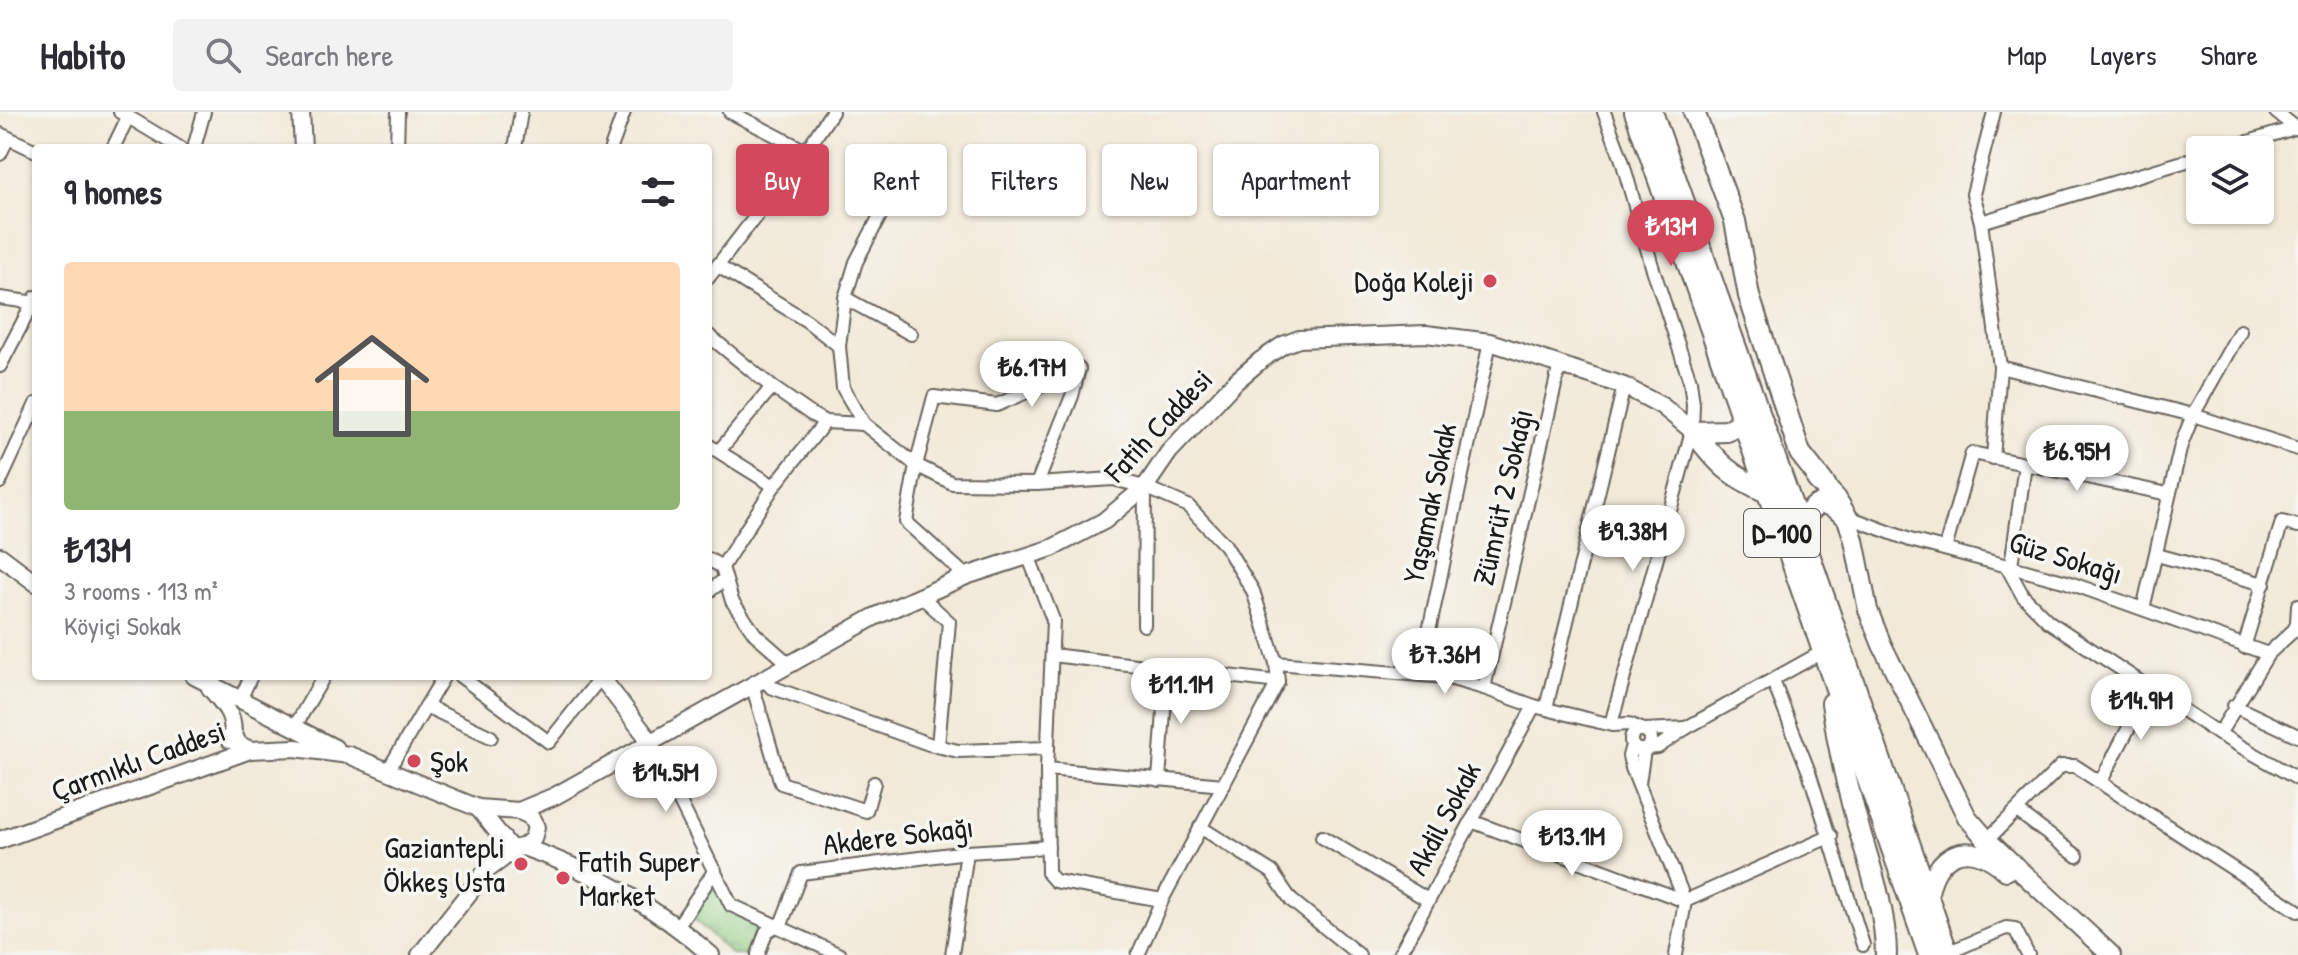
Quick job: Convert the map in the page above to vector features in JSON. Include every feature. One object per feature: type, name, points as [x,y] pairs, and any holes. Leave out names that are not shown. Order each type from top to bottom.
[{"type":"highway","name":"D-100","points":[[1635,112],[1824,651],[1941,954]]},
{"type":"highway","name":"D-100","points":[[1652,112],[1928,900],[1941,954]]},
{"type":"highway","points":[[1694,112],[1735,221],[1749,296],[1800,453],[1846,516]]},
{"type":"highway","points":[[1693,432],[1727,431],[1743,422]]},
{"type":"highway","points":[[1693,432],[1719,465],[1740,480],[1769,493]]},
{"type":"highway","points":[[1773,452],[1826,486]]},
{"type":"highway","points":[[1799,525],[1812,507],[1823,504],[1831,505],[1846,516]]},
{"type":"highway","points":[[1824,651],[1840,757],[1878,897],[1886,955]]},
{"type":"main road","points":[[301,112],[303,144]]},
{"type":"main road","name":"Fatih Caddesi","points":[[516,812],[555,796],[874,617],[966,576],[1076,537],[1104,521],[1145,487],[1169,452],[1235,382],[1283,345],[1299,339],[1426,334],[1490,342],[1624,386],[1662,406],[1693,432]]},
{"type":"main road","points":[[1846,516],[1868,610],[1882,645],[1967,817],[1987,840],[2111,955]]},
{"type":"main road","points":[[0,556],[32,580]]},
{"type":"main road","points":[[201,680],[222,701],[233,729],[238,744],[253,750],[263,748],[272,738],[272,725],[262,712],[252,710],[240,715],[233,729],[228,744],[208,763]]},
{"type":"main road","points":[[203,680],[349,755]]},
{"type":"main road","points":[[603,680],[650,741]]},
{"type":"main road","name":"Çarmıklı Caddesi","points":[[0,840],[208,763],[253,750],[295,748],[349,755],[478,808]]},
{"type":"main road","points":[[487,870],[533,839],[555,796]]},
{"type":"main road","points":[[478,808],[530,816],[536,830],[564,861]]},
{"type":"main road","points":[[478,808],[511,847],[564,861],[628,893],[678,926],[711,955]]},
{"type":"main road","points":[[420,955],[487,870],[501,835],[503,820],[516,812]]},
{"type":"main road","points":[[1928,900],[1930,885],[1939,864],[1951,855],[1977,853],[1994,860],[2095,955]]},
{"type":"street","points":[[195,144],[204,112]]},
{"type":"street","points":[[398,112],[399,144]]},
{"type":"street","points":[[612,144],[624,112]]},
{"type":"street","points":[[730,112],[792,144]]},
{"type":"street","points":[[811,144],[832,112]]},
{"type":"street","points":[[1604,112],[1622,160],[1652,266],[1690,381],[1693,404],[1693,432],[1611,724]]},
{"type":"street","points":[[1993,458],[2000,367],[1981,222],[1973,194],[1994,112]]},
{"type":"street","points":[[2276,112],[2297,128]]},
{"type":"street","points":[[114,144],[124,114],[173,144]]},
{"type":"street","points":[[516,144],[521,118]]},
{"type":"street","points":[[2270,136],[2297,128]]},
{"type":"street","points":[[0,154],[4,136],[32,149]]},
{"type":"street","points":[[1622,160],[1648,149]]},
{"type":"street","points":[[1981,222],[2186,161]]},
{"type":"street","points":[[712,273],[756,216]]},
{"type":"street","points":[[880,216],[856,262],[845,298],[839,346],[843,388],[864,424],[916,465],[952,483],[1037,484],[1113,479],[1145,487],[1188,506],[1225,545],[1253,591],[1276,663],[1278,682],[1162,900],[1138,955]]},
{"type":"street","points":[[718,266],[807,321],[839,346]]},
{"type":"street","points":[[0,298],[32,301]]},
{"type":"street","points":[[845,298],[911,334]]},
{"type":"street","points":[[0,366],[32,307]]},
{"type":"street","points":[[2143,609],[2181,445],[2193,415],[2240,331]]},
{"type":"street","points":[[712,338],[772,387],[825,422],[864,424]]},
{"type":"street","name":"Yaşamak Sokak","points":[[1420,674],[1490,342]]},
{"type":"street","name":"Zümrüt 2 Sokağı","points":[[1484,688],[1560,364]]},
{"type":"street","points":[[2000,367],[2193,415],[2298,449]]},
{"type":"street","points":[[966,576],[906,522],[916,465],[934,397],[997,405],[1079,369],[1072,396],[1037,484]]},
{"type":"street","name":"Akdil Sokak","points":[[1399,955],[1471,821],[1540,707],[1624,386]]},
{"type":"street","points":[[772,387],[713,448],[774,486]]},
{"type":"street","points":[[0,482],[32,413]]},
{"type":"street","points":[[712,587],[724,573],[774,486],[825,422]]},
{"type":"street","points":[[1945,549],[1972,453],[2168,494]]},
{"type":"street","points":[[2025,464],[2008,566],[2023,596],[2048,621],[2219,734],[2298,779]]},
{"type":"street","points":[[1144,625],[1145,487]]},
{"type":"street","name":"Güz Sokağı","points":[[1846,516],[1910,540],[2067,582],[2268,654]]},
{"type":"street","points":[[2244,647],[2282,522],[2298,526]]},
{"type":"street","points":[[1028,555],[1053,620],[1047,769],[1048,873],[1055,881],[1162,900]]},
{"type":"street","points":[[2157,555],[2264,584]]},
{"type":"street","points":[[712,562],[724,573],[732,601],[755,634],[788,663]]},
{"type":"street","points":[[921,596],[949,622],[938,746]]},
{"type":"street","points":[[2219,734],[2268,654],[2297,626],[2298,605]]},
{"type":"street","points":[[1611,724],[1638,746],[1658,747],[1686,728],[1824,651]]},
{"type":"street","points":[[1052,655],[1278,682]]},
{"type":"street","points":[[1276,663],[1445,677],[1540,707],[1611,724],[1629,724],[1643,730],[1651,738],[1638,746]]},
{"type":"street","points":[[1159,780],[1167,670]]},
{"type":"street","points":[[240,700],[249,680]]},
{"type":"street","points":[[294,728],[322,680]]},
{"type":"street","points":[[387,772],[442,680]]},
{"type":"street","points":[[465,680],[549,742],[599,680]]},
{"type":"street","points":[[757,681],[958,751],[1048,748]]},
{"type":"street","points":[[757,681],[781,783],[866,811],[874,783]]},
{"type":"street","points":[[1773,681],[1831,836],[1863,945]]},
{"type":"street","points":[[2101,781],[2150,687]]},
{"type":"street","points":[[426,706],[491,737]]},
{"type":"street","points":[[2234,706],[2298,736]]},
{"type":"street","points":[[1643,730],[1686,728]]},
{"type":"street","points":[[650,741],[731,905],[840,955]]},
{"type":"street","points":[[1638,746],[1639,783],[1685,901],[1676,955]]},
{"type":"street","points":[[1987,840],[2061,766],[2075,766],[2298,911]]},
{"type":"street","points":[[1047,769],[1224,785]]},
{"type":"street","points":[[2017,811],[2077,856]]},
{"type":"street","points":[[1471,821],[1685,901],[1831,836]]},
{"type":"street","points":[[1200,827],[1272,872],[1291,900],[1359,955]]},
{"type":"street","points":[[1322,837],[1428,900]]},
{"type":"street","name":"Akdere Sokağı","points":[[758,955],[766,932],[782,922],[801,873],[967,852],[1048,847]]},
{"type":"street","points":[[952,955],[967,852]]},
{"type":"street","points":[[678,926],[715,870]]},
{"type":"street","points":[[1941,954],[2006,928],[2015,929],[2028,955]]},
{"type":"green space","points":[[715,882],[727,908],[761,927],[752,955],[732,955],[691,916]]},
{"type":"place","name":"Doğa Koleji","points":[[1490,281]]},
{"type":"place","name":"Şok","points":[[414,761]]},
{"type":"place","name":"Gaziantepli Ökkeş Usta","points":[[521,864]]},
{"type":"place","name":"Fatih Super Market","points":[[563,878]]}]
